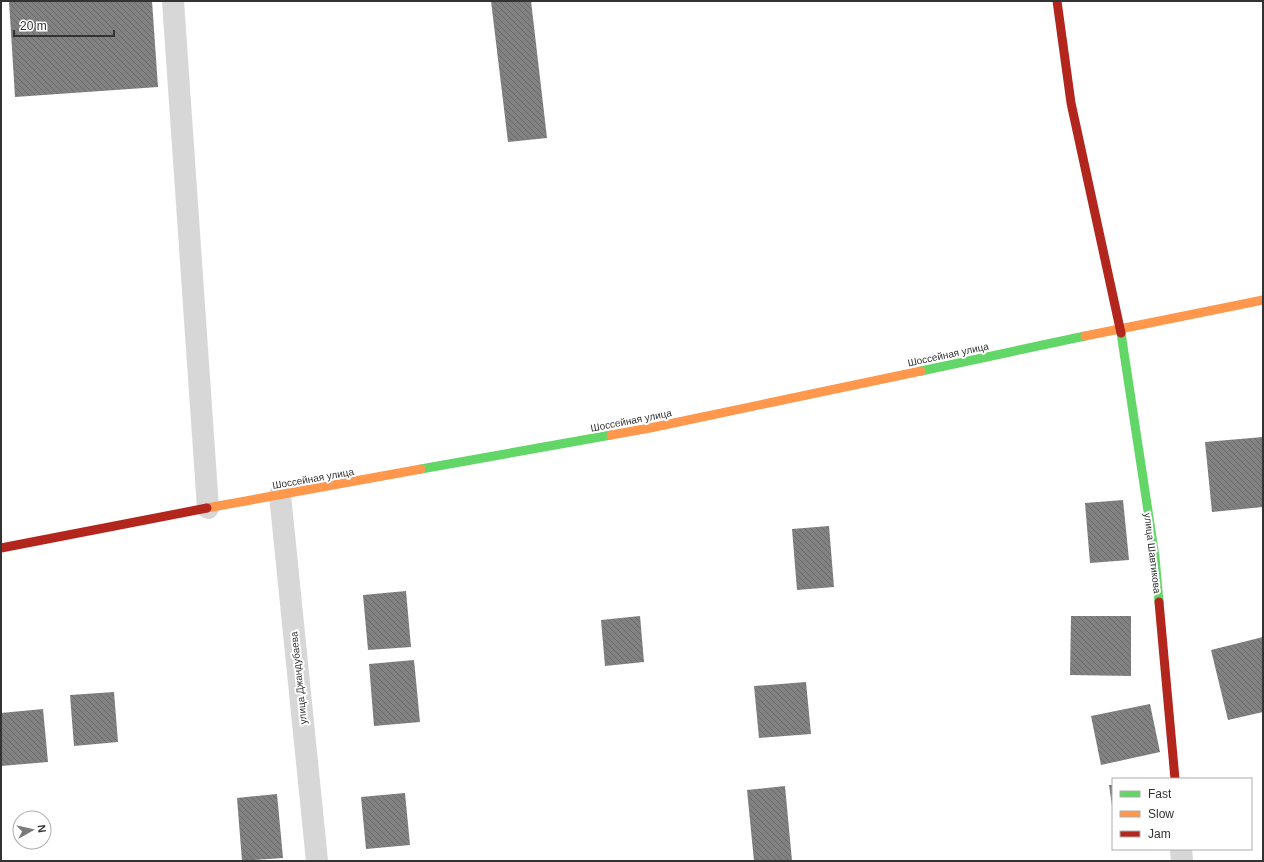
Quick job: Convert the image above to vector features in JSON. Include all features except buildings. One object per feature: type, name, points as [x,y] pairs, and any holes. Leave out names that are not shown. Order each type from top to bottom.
[{"type":"main road","name":"улица Шавтикова","points":[[1057,1],[1070,103],[1120,329],[1155,557],[1175,778]]},
{"type":"main road","name":"Шоссейная улица","points":[[1,548],[208,508],[650,428],[1263,300]]},
{"type":"street","points":[[173,1],[208,508]]},
{"type":"street","name":"улица Джандубаева","points":[[280,495],[317,861]]},
{"type":"street","points":[[1181,850],[1182,861]]},
{"type":"traffic: fast","points":[[1121,333],[1155,557],[1159,602]]},
{"type":"traffic: fast","points":[[921,371],[1085,336]]},
{"type":"traffic: fast","points":[[421,469],[611,435]]},
{"type":"traffic: slow","points":[[1085,336],[1263,300]]},
{"type":"traffic: slow","points":[[611,435],[921,371]]},
{"type":"traffic: slow","points":[[207,508],[421,469]]},
{"type":"traffic: jam","points":[[1057,1],[1071,103],[1121,333]]},
{"type":"traffic: jam","points":[[1,548],[207,508]]},
{"type":"traffic: jam","points":[[1159,602],[1175,778]]}]
